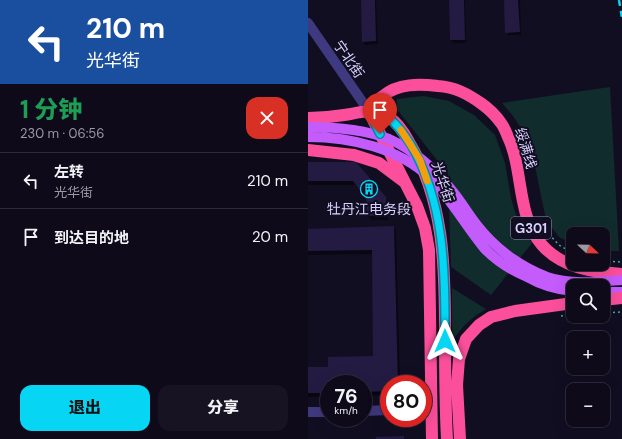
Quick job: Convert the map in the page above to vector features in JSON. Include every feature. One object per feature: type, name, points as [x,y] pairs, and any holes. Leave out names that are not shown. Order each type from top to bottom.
[{"type":"highway","name":"绥满线","points":[[368,110],[384,95],[400,87],[420,84],[446,86],[468,94],[486,108],[502,124],[512,146],[517,162],[524,207],[528,221],[541,244],[550,254],[569,264],[592,270],[622,274]]},
{"type":"highway","points":[[308,118],[343,116],[368,110],[417,206],[425,228],[429,250],[427,375]]},
{"type":"highway","name":"光华街","points":[[368,110],[384,114],[405,134],[420,160],[437,214],[445,277],[445,405],[447,439]]},
{"type":"highway","points":[[308,150],[354,155],[379,163],[405,183]]},
{"type":"highway","points":[[610,299],[622,298]]},
{"type":"highway","points":[[460,439],[457,384],[459,359],[466,339],[479,325],[491,317],[522,310],[566,304]]},
{"type":"highway","points":[[430,427],[432,439]]},
{"type":"main road","points":[[308,127],[349,129],[365,132],[388,139],[403,147],[430,167],[453,191],[477,225],[501,250],[536,272],[547,277],[577,282],[622,280]]},
{"type":"main road","points":[[308,137],[347,140],[369,145],[396,155],[429,177],[444,193],[485,248],[497,260],[512,270],[536,282],[553,288],[566,290]]},
{"type":"main road","points":[[610,292],[622,292]]},
{"type":"street","name":"宁北街","points":[[308,23],[368,110]]},
{"type":"street","points":[[308,412],[320,412]]},
{"type":"path","points":[[548,234],[559,245],[566,249]]},
{"type":"path","points":[[610,261],[622,262]]},
{"type":"path","points":[[610,313],[622,312]]},
{"type":"green space","points":[[610,87],[619,251],[610,251],[610,227],[566,227],[566,240],[559,237],[546,220],[530,142],[513,116],[502,103]]},
{"type":"green space","points":[[423,96],[449,101],[474,115],[495,135],[505,163],[511,198],[520,229],[532,243],[491,295],[451,267],[448,174],[396,108],[397,99]]},
{"type":"green space","points":[[452,288],[486,309],[467,323],[452,342]]},
{"type":"building","points":[[361,0],[375,0],[376,41],[362,42]]},
{"type":"building","points":[[449,0],[464,0],[465,40],[450,40]]},
{"type":"building","points":[[504,0],[518,0],[520,32],[505,33]]},
{"type":"building","name":"牡丹江电务段","points":[[308,162],[356,162],[386,197],[387,216],[367,216],[366,198],[353,181],[308,181]]},
{"type":"building","points":[[394,226],[398,375],[380,375],[380,391],[372,392],[372,375],[320,375],[320,393],[308,393],[308,367],[328,367],[328,357],[373,356],[372,250],[308,251],[308,229]]},
{"type":"building","points":[[404,436],[404,439],[376,439],[376,437]]},
{"type":"railway","points":[[619,0],[622,18]]},
{"type":"slow traffic","points":[[401,130],[405,134],[420,160],[427,181]]},
{"type":"place","name":"牡丹江电务段","points":[[369,189]]},
{"type":"route","points":[[380,134],[368,110],[384,114],[405,134],[420,160],[429,185],[437,214],[442,246],[445,277],[445,341]]}]
